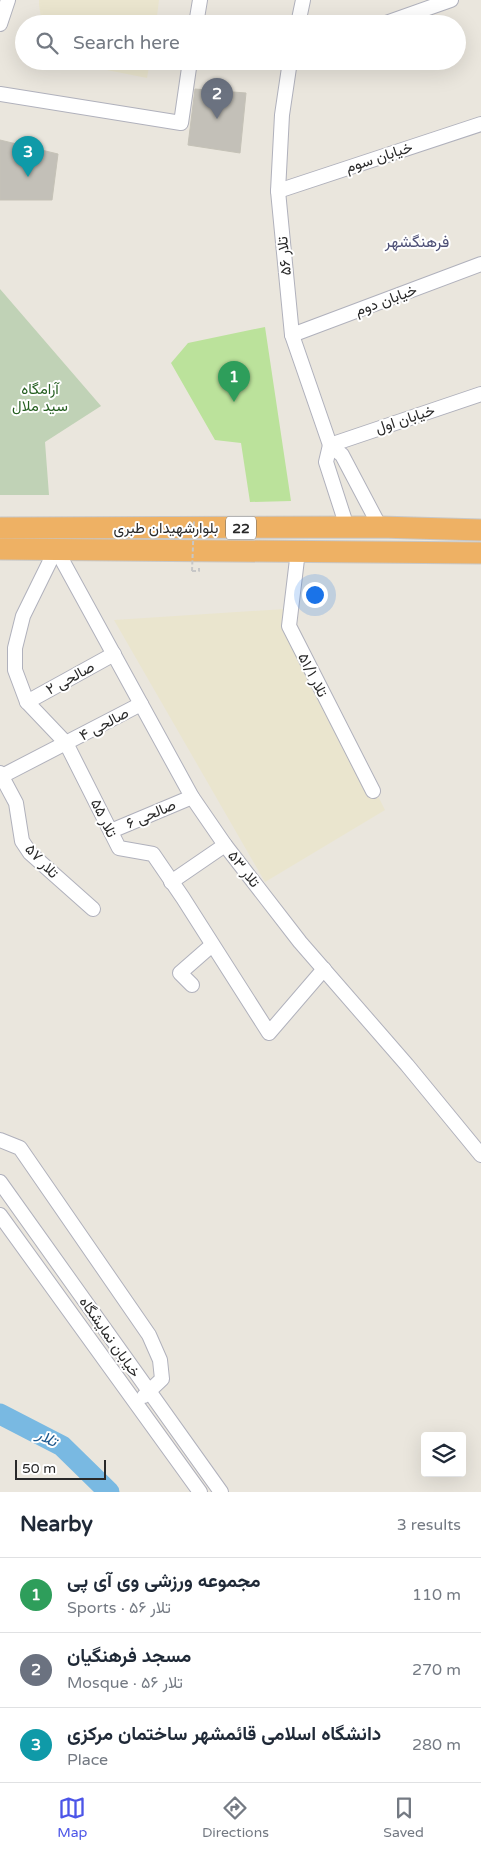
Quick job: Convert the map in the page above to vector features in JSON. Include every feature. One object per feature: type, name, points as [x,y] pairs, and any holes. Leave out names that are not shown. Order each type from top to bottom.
[{"type":"highway","name":"بلوارشهیدان طبری","points":[[0,528],[380,527],[481,530]]},
{"type":"highway","name":"بلوارشهیدان طبری","points":[[0,549],[481,553]]},
{"type":"street","points":[[0,24],[8,0]]},
{"type":"street","points":[[198,15],[200,0]]},
{"type":"street","points":[[300,15],[303,0]]},
{"type":"street","points":[[408,15],[451,0]]},
{"type":"street","points":[[0,94],[181,123],[189,70]]},
{"type":"street","name":"تلار ۵۶","points":[[289,70],[282,115],[278,191],[292,335],[330,444]]},
{"type":"street","name":"خیابان سوم","points":[[278,191],[481,124]]},
{"type":"street","name":"خیابان دوم","points":[[292,335],[481,264]]},
{"type":"street","name":"خیابان اول","points":[[330,444],[481,394]]},
{"type":"street","points":[[347,527],[326,462],[330,444],[342,455],[380,527]]},
{"type":"street","name":"تلار ۵۳","points":[[56,550],[192,797],[224,845],[300,942],[481,1155]]},
{"type":"street","name":"تلار ۵۵","points":[[56,550],[23,616],[15,648],[15,670],[27,702],[66,743],[119,848],[153,854],[269,1033],[324,969]]},
{"type":"street","name":"تلار ۵۱/۱","points":[[298,550],[289,626],[373,791]]},
{"type":"street","name":"صالحی ۲","points":[[27,702],[114,654]]},
{"type":"street","name":"صالحی ۴","points":[[1,775],[141,704]]},
{"type":"street","name":"تلار ۵۷","points":[[1,775],[16,803],[22,840],[30,853],[92,909]]},
{"type":"street","name":"صالحی ۶","points":[[111,831],[192,797]]},
{"type":"street","points":[[171,882],[224,845]]},
{"type":"street","points":[[192,985],[180,973],[212,945]]},
{"type":"street","points":[[0,1140],[20,1148],[149,1335],[160,1360],[162,1379],[135,1402]]},
{"type":"street","name":"خیابان نمایشگاه","points":[[0,1182],[221,1492]]},
{"type":"street","name":"خیابان نمایشگاه","points":[[0,1215],[200,1492]]},
{"type":"path","points":[[194,519],[192,571],[199,571]]},
{"type":"shaded area","points":[[39,0],[159,0],[157,15],[41,15]]},
{"type":"shaded area","points":[[107,70],[148,70],[147,78]]},
{"type":"shaded area","points":[[285,609],[385,810],[265,882],[114,620]]},
{"type":"green space","name":"آرامگاه سید ملال","points":[[0,289],[101,406],[45,442],[49,495],[0,495]]},
{"type":"green space","points":[[265,327],[291,501],[250,502],[241,443],[215,440],[171,363],[188,343]]},
{"type":"building","points":[[195,89],[246,93],[240,153],[188,145]]},
{"type":"building","points":[[0,140],[58,154],[52,200],[0,200]]},
{"type":"waterway","name":"تلار","points":[[0,1414],[62,1446],[109,1492]]},
{"type":"place","name":"مسجد فرهنگیان","points":[[217,119]]},
{"type":"place","name":"دانشگاه اسلامی قائمشهر ساختمان مرکزی","points":[[28,177]]},
{"type":"place","name":"مجموعه ورزشی وی آی پی","points":[[234,402]]},
{"type":"district","name":"فرهنگشهر","points":[[417,242]]}]
